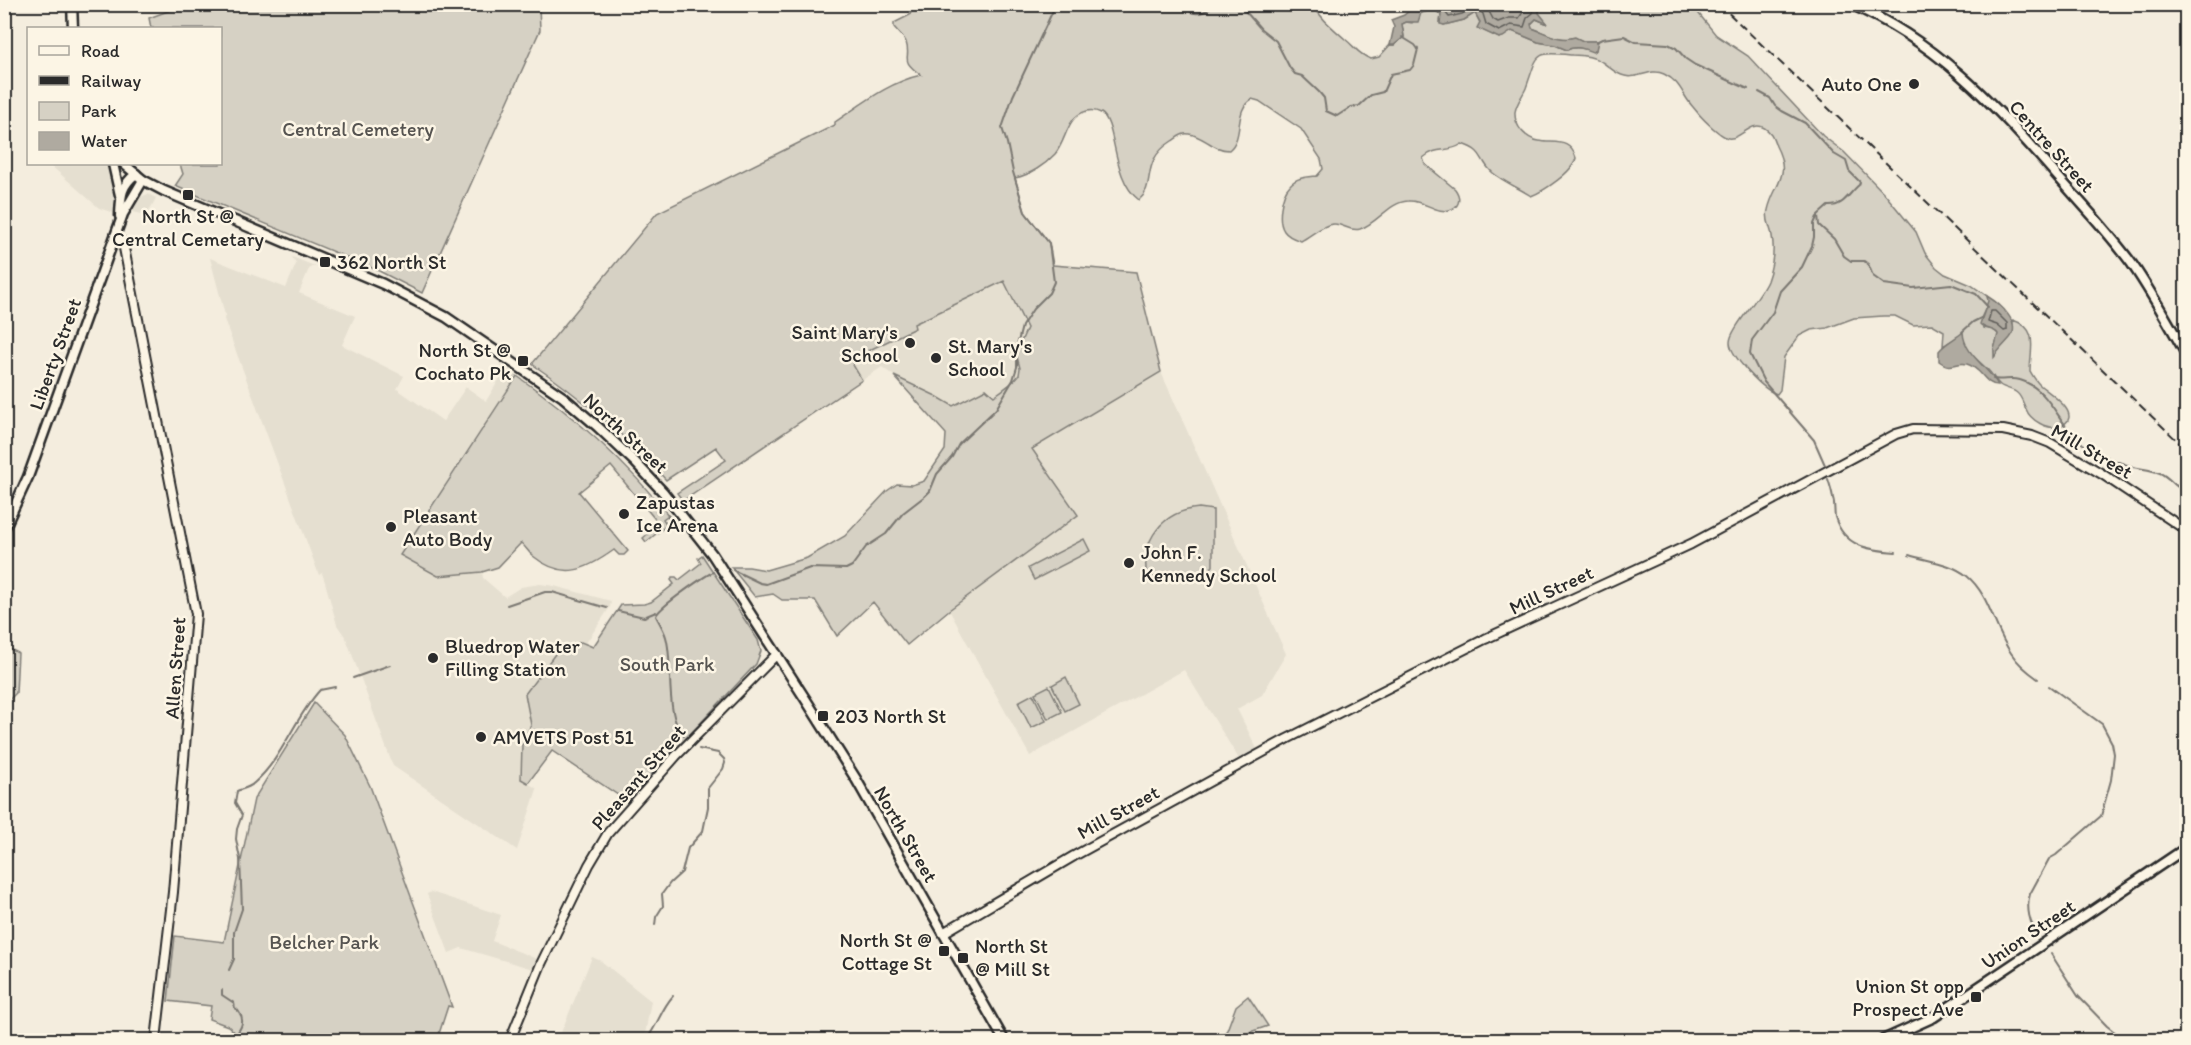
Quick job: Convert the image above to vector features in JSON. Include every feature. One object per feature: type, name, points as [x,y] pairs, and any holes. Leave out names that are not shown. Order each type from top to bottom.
[{"type":"main road","points":[[72,4],[73,27]]},
{"type":"main road","name":"Centre Street","points":[[1850,4],[1916,40],[1955,70],[1993,106],[2119,248],[2151,292],[2187,354]]},
{"type":"main road","name":"Liberty Street","points":[[114,165],[120,198],[120,222]]},
{"type":"main road","name":"North Street","points":[[125,165],[140,177],[173,196],[377,282],[421,303],[471,333],[554,391],[606,434],[663,492],[712,554],[856,778],[1004,1041]]},
{"type":"main road","points":[[120,198],[124,186],[140,177]]},
{"type":"main road","name":"Liberty Street","points":[[4,529],[28,477],[120,222],[140,177]]},
{"type":"main road","name":"Union Street","points":[[1883,1041],[1940,1013],[2187,848]]},
{"type":"street","name":"Allen Street","points":[[115,236],[124,248],[196,614],[173,891],[156,1041]]},
{"type":"street","name":"Mill Street","points":[[943,933],[1074,856],[1287,739],[1485,639],[1691,544],[1896,434],[1913,429],[2003,430],[2032,436],[2078,459],[2187,530]]},
{"type":"street","name":"Pleasant Street","points":[[510,1041],[541,964],[584,875],[608,833],[669,764],[777,654]]},
{"type":"shaded area","points":[[50,165],[108,165],[114,187],[114,213],[99,208]]},
{"type":"shaded area","points":[[148,194],[156,198],[147,215],[133,212],[138,198]]},
{"type":"shaded area","points":[[292,257],[317,267],[311,267],[308,271],[299,293],[355,316],[342,345],[404,376],[397,389],[443,421],[466,387],[486,401],[502,375],[501,365],[517,376],[400,554],[438,576],[482,572],[483,578],[505,597],[521,587],[540,584],[611,601],[610,607],[586,643],[581,642],[559,650],[525,694],[531,725],[522,745],[521,778],[537,789],[517,850],[393,766],[346,638],[337,625],[322,573],[319,575],[224,319],[225,315],[210,258],[286,288],[296,264]]},
{"type":"shaded area","name":"St. Mary's School","points":[[1004,281],[1027,328],[1016,359],[1020,368],[1019,375],[1007,385],[1004,391],[968,416],[894,376],[882,367],[837,397],[855,357],[915,328],[913,324]]},
{"type":"shaded area","name":"John F. Kennedy School","points":[[1161,372],[1286,654],[1262,695],[1237,709],[1257,749],[1239,759],[1184,670],[1030,756],[949,610],[1078,515],[1032,450]]},
{"type":"shaded area","points":[[431,892],[501,915],[492,941],[537,959],[533,969],[461,948],[449,953],[427,894]]},
{"type":"shaded area","points":[[592,957],[601,961],[651,1001],[644,1040],[558,1040]]},
{"type":"green space","points":[[1691,4],[1716,35],[1748,56],[1823,136],[1844,152],[1884,193],[1916,232],[1925,253],[1936,267],[1987,296],[1989,301],[1981,318],[1984,328],[1994,330],[1999,335],[1994,349],[1995,356],[2013,333],[2013,320],[2027,329],[2032,341],[2030,371],[2039,384],[2063,404],[2069,416],[2067,422],[2060,426],[2050,427],[2035,421],[2019,395],[1998,383],[1970,353],[1963,339],[1956,338],[1943,346],[1944,331],[1932,324],[1913,325],[1895,316],[1854,318],[1827,328],[1811,330],[1799,336],[1784,357],[1780,390],[1777,394],[1764,387],[1741,364],[1730,342],[1735,329],[1767,281],[1772,265],[1773,242],[1767,214],[1780,180],[1782,165],[1771,134],[1765,128],[1754,126],[1736,137],[1726,137],[1705,121],[1678,85],[1664,74],[1654,72],[1630,77],[1618,74],[1591,57],[1559,54],[1539,57],[1515,112],[1516,122],[1530,138],[1561,143],[1570,147],[1576,158],[1570,169],[1557,180],[1531,196],[1497,176],[1475,150],[1462,144],[1452,149],[1433,152],[1423,158],[1425,164],[1455,189],[1459,200],[1452,209],[1447,211],[1436,209],[1414,201],[1401,202],[1360,229],[1338,224],[1330,225],[1301,241],[1288,235],[1282,227],[1280,214],[1282,201],[1293,182],[1317,176],[1323,169],[1321,159],[1301,129],[1259,101],[1252,99],[1246,104],[1237,138],[1229,150],[1218,148],[1199,137],[1187,134],[1178,137],[1162,149],[1155,157],[1147,187],[1139,200],[1130,191],[1124,179],[1106,118],[1096,111],[1087,111],[1075,118],[1051,158],[1032,172],[1015,178],[1025,212],[1049,243],[1053,265],[1136,272],[1161,372],[1032,449],[1078,515],[949,610],[907,645],[873,602],[837,636],[815,600],[782,600],[773,594],[755,597],[731,567],[766,570],[807,558],[845,536],[887,491],[897,484],[912,485],[924,481],[945,450],[946,434],[894,376],[953,406],[986,389],[994,396],[1010,384],[1019,375],[1020,368],[1016,353],[1027,328],[1004,281],[914,324],[915,328],[855,357],[853,365],[862,380],[683,501],[677,493],[726,460],[716,447],[666,480],[602,418],[532,364],[657,213],[835,125],[835,122],[876,94],[909,78],[921,75],[908,62],[906,42],[894,27],[894,23],[910,15],[912,8],[910,5],[1313,5],[1332,27],[1360,53],[1371,59],[1379,57],[1390,45],[1394,45],[1404,37],[1402,24],[1412,23],[1421,13],[1434,9],[1441,15],[1440,23],[1444,25],[1464,20],[1475,13],[1480,23],[1478,28],[1499,38],[1512,31],[1538,42],[1567,50],[1578,48],[1596,50],[1597,41],[1558,38],[1532,28],[1531,24],[1536,19],[1546,23],[1539,13],[1539,5]]},
{"type":"green space","name":"Central Cemetery","points":[[184,5],[539,5],[540,30],[422,293],[377,270],[175,186],[183,174],[180,165],[222,165],[222,27],[151,27],[149,18]]},
{"type":"green space","points":[[517,376],[600,442],[638,479],[672,520],[667,516],[663,519],[667,525],[646,542],[643,538],[659,524],[611,466],[579,492],[628,551],[624,555],[619,555],[614,550],[594,563],[575,570],[565,570],[544,564],[521,543],[498,567],[482,572],[438,576],[400,555]]},
{"type":"green space","points":[[1199,508],[1213,510],[1213,566],[1201,578],[1147,576],[1147,551],[1157,530],[1175,515]]},
{"type":"green space","points":[[1084,539],[1090,551],[1034,580],[1028,568]]},
{"type":"green space","name":"South Park","points":[[702,555],[758,640],[761,651],[756,664],[627,801],[552,751],[528,783],[521,779],[522,745],[531,725],[525,694],[555,654],[559,650],[581,642],[593,647],[621,605],[651,602],[674,584],[672,577],[679,580],[701,563],[698,558]]},
{"type":"green space","points":[[10,649],[18,653],[16,693],[5,704],[5,657]]},
{"type":"green space","points":[[1066,677],[1079,704],[1065,711],[1052,685]]},
{"type":"green space","points":[[1049,686],[1062,712],[1048,719],[1035,693]]},
{"type":"green space","points":[[1033,694],[1046,721],[1031,728],[1018,702]]},
{"type":"green space","name":"Belcher Park","points":[[314,703],[345,735],[370,786],[452,1007],[448,1006],[437,1040],[243,1040],[228,1026],[209,1019],[211,1006],[168,1001],[175,936],[224,942],[254,799]]},
{"type":"green space","points":[[1248,996],[1268,1026],[1250,1032],[1254,1040],[1219,1040],[1227,1030],[1236,1006]]},
{"type":"water","points":[[1415,5],[1539,5],[1539,13],[1548,24],[1536,19],[1531,24],[1532,28],[1558,38],[1575,37],[1583,41],[1598,41],[1596,50],[1593,52],[1577,48],[1567,50],[1538,42],[1512,31],[1499,38],[1477,28],[1480,22],[1475,13],[1464,20],[1440,24],[1441,15],[1434,9],[1421,13],[1418,22],[1402,24],[1404,37],[1394,45],[1390,45],[1394,27],[1391,20],[1404,15]]},
{"type":"water","points":[[1987,296],[2008,314],[2013,326],[2010,338],[1994,357],[1998,334],[1980,324],[1988,301]]},
{"type":"water","points":[[1963,332],[1967,347],[1998,385],[1989,382],[1972,366],[1963,363],[1951,366],[1939,361],[1939,351]]},
{"type":"waterway","points":[[733,570],[766,584],[810,568],[846,569],[852,566],[866,547],[886,534],[903,513],[930,491],[937,474],[952,457],[959,444],[996,409],[1013,380],[1017,367],[1017,346],[1022,326],[1033,309],[1049,293],[1054,282],[1049,243],[1025,212],[1002,128],[1013,96],[1056,4]]},
{"type":"waterway","points":[[1184,4],[1187,9],[1195,13],[1204,12],[1216,4]]},
{"type":"waterway","points":[[1239,4],[1261,29],[1276,41],[1295,74],[1302,76],[1324,98],[1326,111],[1337,116],[1351,107],[1359,106],[1371,95],[1383,92],[1391,74],[1410,70],[1414,65],[1418,49],[1402,37]]},
{"type":"waterway","points":[[1596,42],[1624,36],[1636,42],[1668,44],[1695,65],[1748,89]]},
{"type":"waterway","points":[[1759,92],[1770,98],[1782,111],[1805,123],[1834,154],[1846,161],[1849,171],[1860,182],[1842,202],[1828,206],[1818,215],[1819,225],[1834,239],[1844,256],[1851,261],[1864,261],[1868,264],[1873,276],[1884,284],[1913,288],[1951,284],[1976,294],[1988,307]]},
{"type":"waterway","points":[[1817,217],[1812,246],[1802,267],[1780,291],[1773,312],[1752,340],[1750,354],[1764,382],[1814,440],[1825,465]]},
{"type":"waterway","points":[[1962,332],[1981,318]]},
{"type":"waterway","points":[[1993,379],[2017,379],[2031,385],[2040,391],[2067,428],[2083,444],[2121,463],[2160,473],[2179,488],[2186,490]]},
{"type":"waterway","points":[[1828,479],[1834,500],[1835,517],[1845,535],[1851,541],[1867,548],[1896,552]]},
{"type":"waterway","points":[[1909,555],[1947,565],[1967,576],[1987,602],[2000,634],[2011,653],[2038,679]]},
{"type":"waterway","points":[[684,736],[674,716],[668,648],[665,634],[656,616],[672,600],[713,572]]},
{"type":"waterway","points":[[507,605],[545,592],[552,592],[607,608]]},
{"type":"waterway","points":[[618,611],[644,617],[656,612]]},
{"type":"waterway","points":[[353,678],[390,665]]},
{"type":"waterway","points":[[2039,935],[2029,916],[2030,894],[2049,859],[2101,816],[2111,780],[2114,754],[2112,743],[2102,724],[2049,686]]},
{"type":"waterway","points":[[229,970],[234,959],[234,932],[242,909],[240,859],[236,839],[242,815],[235,803],[237,791],[252,785],[264,773],[320,690],[335,687]]},
{"type":"waterway","points":[[655,925],[656,917],[663,906],[662,894],[682,872],[688,848],[703,831],[708,807],[708,788],[725,763],[718,753],[699,749]]},
{"type":"waterway","points":[[2051,954],[2078,996],[2107,1026],[2125,1040]]},
{"type":"waterway","points":[[222,990],[222,995],[234,1003],[242,1020],[241,1027],[232,1040]]},
{"type":"waterway","points":[[646,1040],[673,996]]},
{"type":"railway","points":[[1719,4],[2186,449]]},
{"type":"place","name":"Auto One","points":[[1914,84]]},
{"type":"place","name":"North St @ Central Cemetary","points":[[188,195]]},
{"type":"place","name":"362 North St","points":[[325,262]]},
{"type":"place","name":"Saint Mary's School","points":[[910,343]]},
{"type":"place","name":"St. Mary's School","points":[[936,358]]},
{"type":"place","name":"North St @ Cochato Pk","points":[[523,361]]},
{"type":"place","name":"Zapustas Ice Arena","points":[[624,514]]},
{"type":"place","name":"Pleasant Auto Body","points":[[391,527]]},
{"type":"place","name":"John F. Kennedy School","points":[[1129,563]]},
{"type":"place","name":"Bluedrop Water Filling Station","points":[[433,658]]},
{"type":"place","name":"203 North St","points":[[823,716]]},
{"type":"place","name":"AMVETS Post 51","points":[[481,737]]},
{"type":"place","name":"North St @ Cottage St","points":[[944,951]]},
{"type":"place","name":"North St @ Mill St","points":[[963,958]]},
{"type":"place","name":"Union St opp Prospect Ave","points":[[1976,997]]}]
